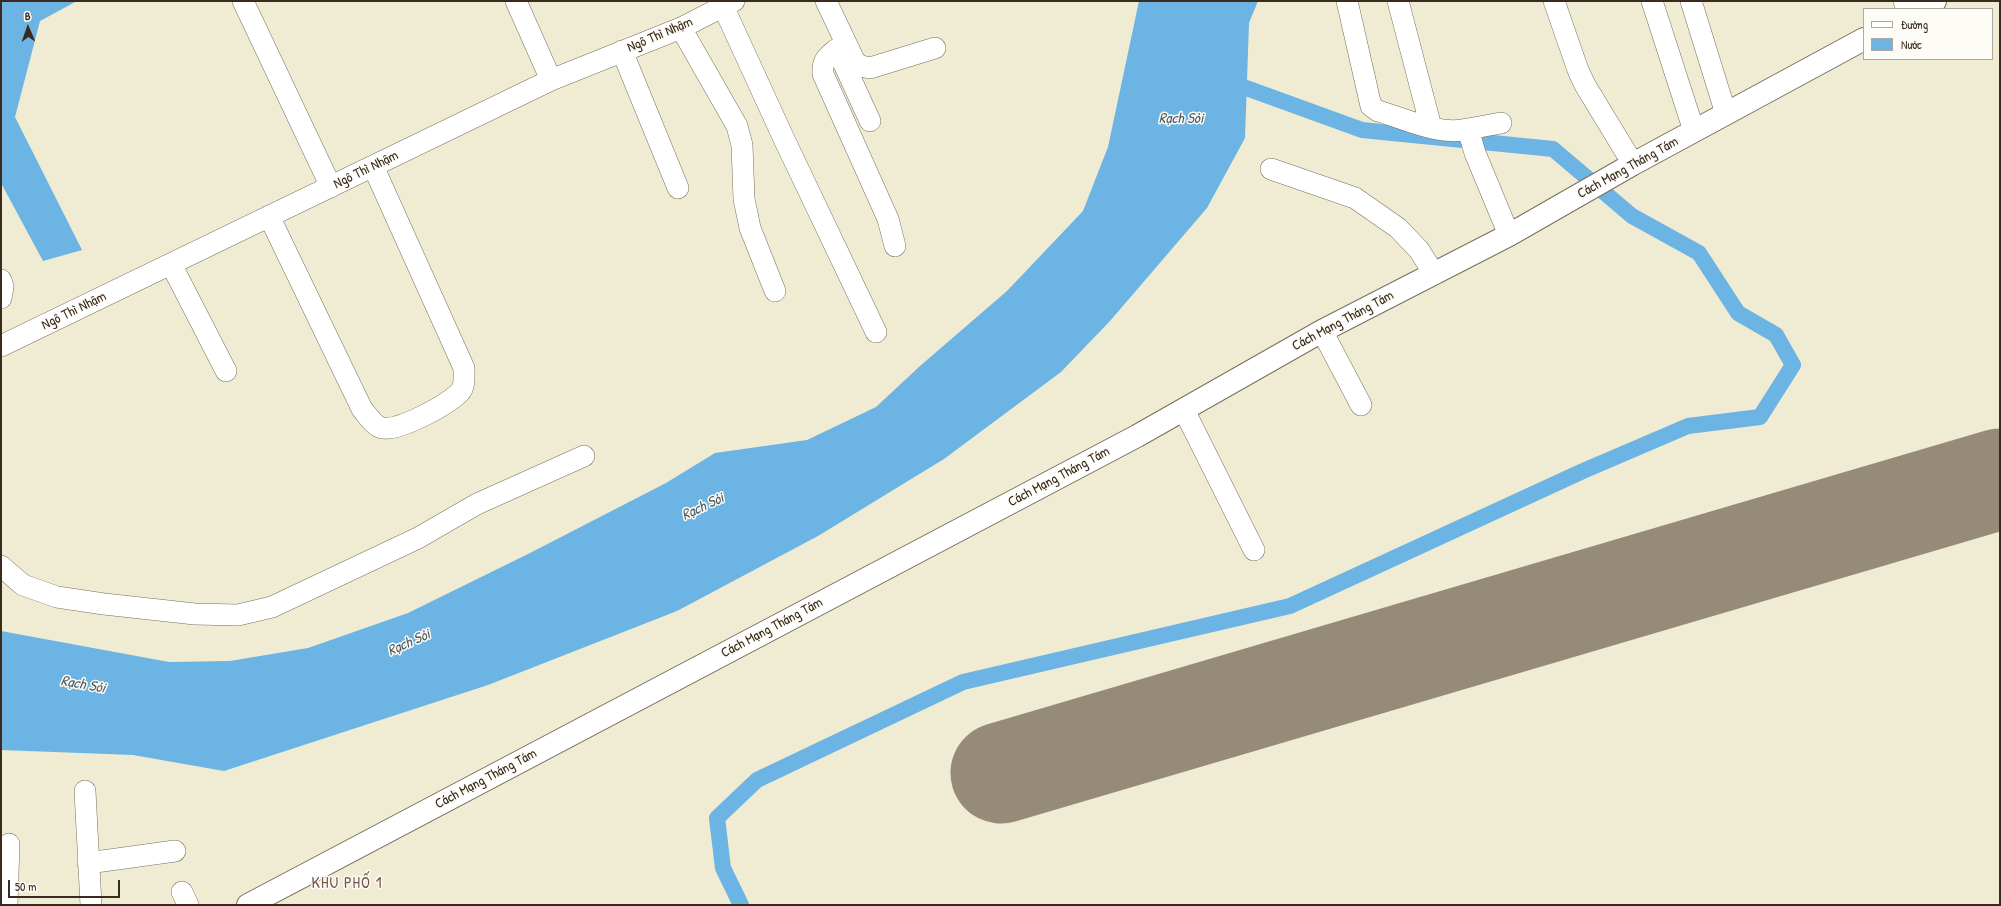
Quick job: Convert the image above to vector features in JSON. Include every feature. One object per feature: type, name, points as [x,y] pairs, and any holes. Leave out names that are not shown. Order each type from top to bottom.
[{"type":"main road","points":[[1922,8],[1935,1]]},
{"type":"main road","name":"Cách Mạng Tháng Tám","points":[[248,905],[1130,440],[1322,331],[1509,235],[1630,166],[1863,40]]},
{"type":"street","points":[[243,1],[331,187]]},
{"type":"street","points":[[516,1],[551,80]]},
{"type":"street","points":[[815,1],[870,121]]},
{"type":"street","points":[[826,1],[855,62],[861,66],[870,68],[935,48]]},
{"type":"street","points":[[1348,1],[1371,106],[1378,111],[1431,127],[1453,131],[1471,141],[1509,235]]},
{"type":"street","points":[[1398,1],[1431,127]]},
{"type":"street","points":[[1554,1],[1585,85],[1630,166]]},
{"type":"street","points":[[1652,1],[1694,131]]},
{"type":"street","points":[[1691,1],[1726,114]]},
{"type":"street","points":[[729,4],[784,139],[876,332]]},
{"type":"street","name":"Ngô Thì Nhậm","points":[[1,346],[551,80],[681,28],[729,4]]},
{"type":"street","points":[[681,28],[737,126],[742,145],[744,199],[750,228],[775,290]]},
{"type":"street","points":[[837,48],[824,60],[822,65],[823,74],[888,219],[896,246]]},
{"type":"street","points":[[622,51],[678,188]]},
{"type":"street","points":[[1471,141],[1501,123]]},
{"type":"street","points":[[269,216],[362,409],[374,423],[382,428],[397,427],[431,412],[461,391],[465,379],[464,368],[373,166]]},
{"type":"street","points":[[1271,169],[1355,198],[1398,228],[1419,250],[1434,274]]},
{"type":"street","points":[[171,264],[226,371]]},
{"type":"street","points":[[1,280],[3,287],[1,298]]},
{"type":"street","points":[[1322,331],[1361,404]]},
{"type":"street","points":[[1184,410],[1254,550]]},
{"type":"street","points":[[1,566],[23,585],[57,597],[96,603],[202,614],[238,615],[272,607],[418,538],[477,504],[584,456]]},
{"type":"street","points":[[85,791],[91,905]]},
{"type":"street","points":[[7,905],[9,844]]},
{"type":"street","points":[[88,862],[175,850]]},
{"type":"water","points":[[1,1],[77,1],[40,21],[15,117],[82,250],[43,261],[1,183]]},
{"type":"water","name":"Rạch Sỏi","points":[[1139,1],[1258,1],[1249,23],[1245,138],[1207,208],[1110,321],[1061,372],[944,459],[818,536],[677,611],[488,685],[224,771],[133,755],[1,750],[1,631],[169,662],[230,661],[308,648],[408,613],[530,553],[666,483],[715,453],[807,440],[876,407],[920,366],[1007,291],[1083,211],[1108,147]]},
{"type":"waterway","points":[[741,905],[723,868],[717,818],[757,780],[963,682],[1290,606],[1583,471],[1688,426],[1760,417],[1793,365],[1776,335],[1738,313],[1699,253],[1632,216],[1553,149],[1362,130],[1227,81]]},
{"type":"runway","points":[[1001,773],[2000,479]]},
{"type":"district","name":"KHU PHỐ 1","points":[[347,884]]}]
